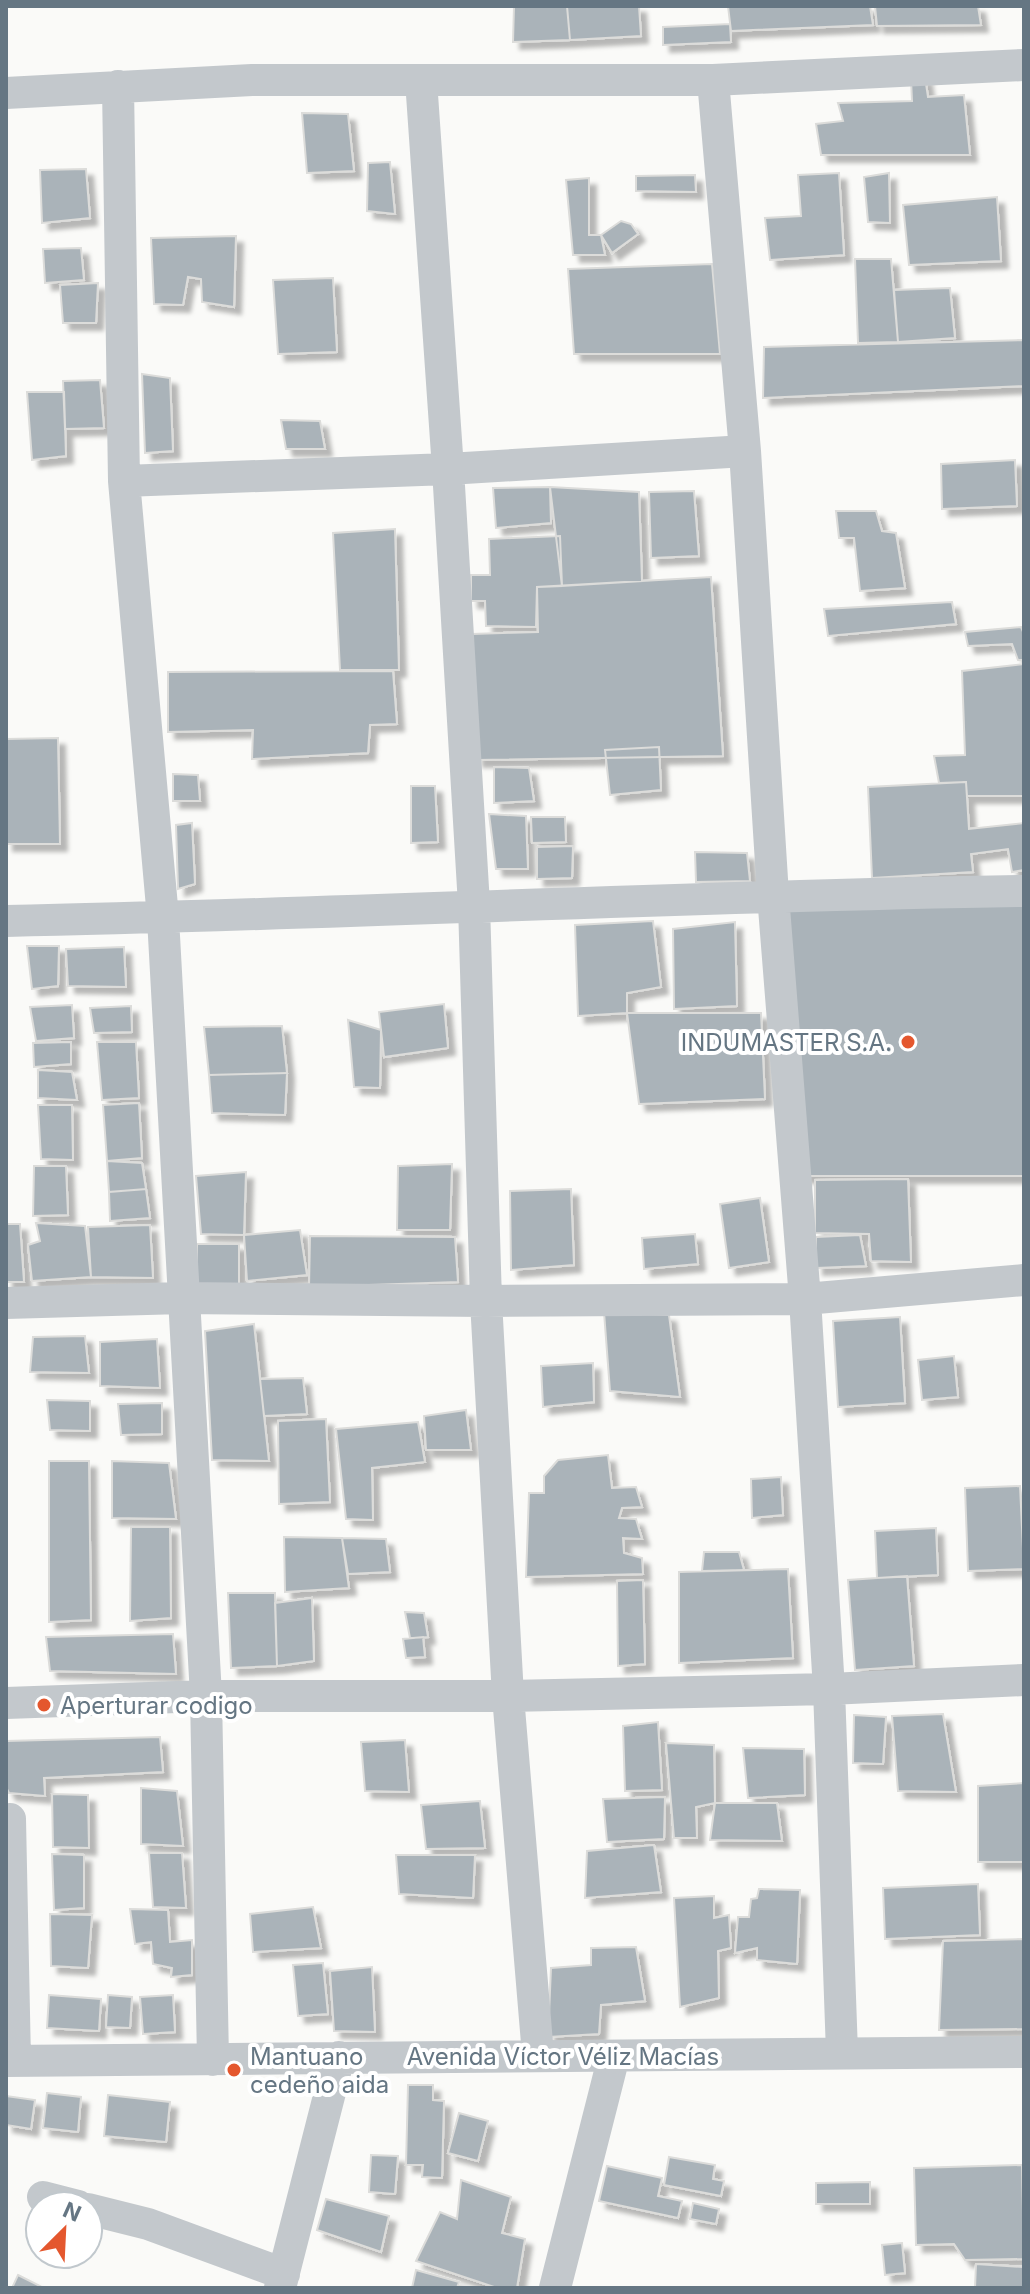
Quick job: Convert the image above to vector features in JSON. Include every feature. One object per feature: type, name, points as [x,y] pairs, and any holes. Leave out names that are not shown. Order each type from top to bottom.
[{"type":"street","points":[[6,93],[252,80],[713,80],[1024,65]]},
{"type":"street","points":[[421,80],[474,905],[486,1301],[508,1696],[538,2055]]},
{"type":"street","points":[[713,80],[745,451],[773,895],[805,1299],[829,1689],[842,2053]]},
{"type":"street","points":[[118,86],[124,481],[163,918],[206,1696],[213,2060]]},
{"type":"street","points":[[124,481],[448,469],[745,451]]},
{"type":"street","points":[[6,921],[773,895],[1024,891]]},
{"type":"street","points":[[6,1303],[182,1298],[486,1301],[805,1299],[1024,1280]]},
{"type":"street","points":[[6,1703],[206,1696],[508,1696],[829,1689],[1024,1680]]},
{"type":"street","points":[[10,1819],[10,2061]]},
{"type":"street","name":"Avenida Víctor Véliz Macías","points":[[10,2061],[1024,2052]]},
{"type":"street","points":[[555,2288],[614,2056]]},
{"type":"street","points":[[104,2213],[148,2224],[282,2281],[339,2057]]},
{"type":"building","points":[[514,6],[567,6],[570,40],[513,42]]},
{"type":"building","points":[[567,6],[639,6],[641,36],[570,40]]},
{"type":"building","points":[[728,6],[870,6],[873,25],[731,31]]},
{"type":"building","points":[[875,6],[978,6],[981,25],[877,26]]},
{"type":"building","points":[[730,24],[731,42],[663,45],[663,27]]},
{"type":"building","points":[[925,77],[928,97],[964,95],[970,155],[821,155],[816,124],[843,121],[838,103],[912,101],[911,79]]},
{"type":"building","points":[[302,113],[348,114],[354,171],[307,173]]},
{"type":"building","points":[[390,162],[395,214],[367,211],[368,163]]},
{"type":"building","points":[[86,169],[90,218],[42,223],[40,170]]},
{"type":"building","points":[[839,173],[844,255],[770,260],[765,218],[801,216],[798,175]]},
{"type":"building","points":[[889,173],[890,223],[868,222],[864,177]]},
{"type":"building","points":[[695,175],[696,192],[636,191],[636,176]]},
{"type":"building","points":[[589,178],[589,235],[601,235],[605,255],[573,255],[566,180]]},
{"type":"building","points":[[997,197],[1001,261],[909,265],[903,205]]},
{"type":"building","points":[[621,221],[631,224],[638,234],[612,253],[601,235]]},
{"type":"building","points":[[236,236],[234,307],[202,302],[201,279],[188,277],[183,305],[154,304],[151,238]]},
{"type":"building","points":[[81,248],[84,280],[45,283],[43,249]]},
{"type":"building","points":[[855,259],[891,259],[898,342],[858,343]]},
{"type":"building","points":[[712,264],[720,354],[574,354],[568,269]]},
{"type":"building","points":[[333,278],[337,352],[278,354],[273,280]]},
{"type":"building","points":[[98,283],[96,323],[63,323],[60,285]]},
{"type":"building","points":[[950,288],[955,338],[898,342],[894,290]]},
{"type":"building","points":[[1024,340],[1024,386],[763,398],[764,347]]},
{"type":"building","points":[[142,374],[170,378],[173,451],[145,453]]},
{"type":"building","points":[[100,380],[104,428],[65,429],[63,381]]},
{"type":"building","points":[[27,392],[64,392],[66,456],[32,460]]},
{"type":"building","points":[[281,420],[320,421],[325,449],[286,449]]},
{"type":"building","points":[[1015,460],[1017,506],[942,509],[941,464]]},
{"type":"building","points":[[550,487],[551,523],[496,528],[493,488]]},
{"type":"building","points":[[550,487],[639,492],[642,581],[562,586]]},
{"type":"building","points":[[694,491],[699,556],[651,558],[649,492]]},
{"type":"building","points":[[836,511],[876,511],[882,531],[896,533],[905,588],[860,591],[854,538],[839,538]]},
{"type":"building","points":[[395,529],[399,670],[340,670],[333,533]]},
{"type":"building","points":[[560,536],[562,586],[537,587],[536,627],[486,626],[485,601],[471,601],[471,575],[490,575],[489,539]]},
{"type":"building","points":[[711,577],[723,756],[476,760],[472,634],[538,632],[537,587]]},
{"type":"building","points":[[952,602],[956,624],[828,636],[824,609]]},
{"type":"building","points":[[1021,627],[1024,660],[1018,660],[1012,644],[968,646],[965,632]]},
{"type":"building","points":[[1024,664],[1024,796],[967,796],[966,782],[939,783],[934,756],[965,755],[962,671]]},
{"type":"building","points":[[393,671],[397,724],[370,725],[368,753],[252,759],[253,730],[168,732],[168,672]]},
{"type":"building","points":[[58,738],[60,844],[6,844],[6,739]]},
{"type":"building","points":[[659,747],[661,790],[610,795],[605,750]]},
{"type":"building","points":[[494,767],[529,768],[534,801],[494,803]]},
{"type":"building","points":[[173,774],[198,775],[200,801],[173,801]]},
{"type":"building","points":[[966,782],[969,829],[1024,823],[1024,870],[1012,872],[1008,849],[971,854],[973,872],[872,878],[868,787]]},
{"type":"building","points":[[411,786],[435,786],[438,842],[411,843]]},
{"type":"building","points":[[489,814],[526,816],[528,869],[496,869]]},
{"type":"building","points":[[531,817],[565,817],[566,842],[532,843]]},
{"type":"building","points":[[192,823],[195,884],[178,889],[176,825]]},
{"type":"building","points":[[573,846],[572,878],[537,879],[537,847]]},
{"type":"building","points":[[695,852],[747,853],[750,881],[696,882]]},
{"type":"building","name":"INDUMASTER S.A.","points":[[1024,900],[1024,1176],[803,1176],[783,907]]},
{"type":"building","points":[[653,921],[661,987],[627,993],[627,1013],[578,1016],[575,925]]},
{"type":"building","points":[[735,922],[737,1006],[674,1009],[673,929]]},
{"type":"building","points":[[27,946],[59,946],[58,986],[32,989]]},
{"type":"building","points":[[124,947],[126,987],[68,986],[66,949]]},
{"type":"building","points":[[444,1004],[448,1048],[384,1057],[379,1012]]},
{"type":"building","points":[[72,1005],[74,1038],[36,1041],[30,1007]]},
{"type":"building","points":[[131,1006],[132,1032],[94,1033],[90,1008]]},
{"type":"building","points":[[627,1013],[761,1013],[765,1099],[639,1104]]},
{"type":"building","points":[[348,1020],[381,1030],[380,1088],[354,1087]]},
{"type":"building","points":[[282,1026],[287,1073],[209,1075],[204,1027]]},
{"type":"building","points":[[71,1042],[71,1064],[34,1067],[33,1043]]},
{"type":"building","points":[[97,1042],[136,1042],[139,1098],[102,1100]]},
{"type":"building","points":[[38,1070],[72,1072],[77,1100],[38,1098]]},
{"type":"building","points":[[287,1073],[285,1115],[212,1113],[209,1075]]},
{"type":"building","points":[[139,1103],[142,1158],[107,1161],[103,1105]]},
{"type":"building","points":[[38,1105],[72,1105],[73,1160],[41,1159]]},
{"type":"building","points":[[107,1161],[142,1163],[146,1189],[109,1192]]},
{"type":"building","points":[[452,1164],[450,1230],[397,1230],[398,1166]]},
{"type":"building","points":[[34,1166],[66,1166],[68,1215],[33,1216]]},
{"type":"building","points":[[246,1172],[244,1235],[201,1234],[196,1176]]},
{"type":"building","points":[[908,1179],[911,1262],[871,1261],[869,1234],[815,1233],[815,1180]]},
{"type":"building","points":[[146,1189],[150,1218],[110,1221],[109,1192]]},
{"type":"building","points":[[571,1189],[574,1265],[511,1270],[510,1191]]},
{"type":"building","points":[[760,1198],[769,1262],[729,1268],[720,1204]]},
{"type":"building","points":[[36,1223],[85,1226],[91,1277],[32,1281],[28,1245],[40,1241]]},
{"type":"building","points":[[6,1224],[20,1224],[24,1282],[6,1282]]},
{"type":"building","points":[[150,1225],[153,1278],[91,1277],[88,1227]]},
{"type":"building","points":[[300,1230],[307,1275],[247,1281],[244,1235]]},
{"type":"building","points":[[695,1234],[698,1264],[644,1269],[642,1238]]},
{"type":"building","points":[[860,1235],[866,1266],[816,1268],[816,1237]]},
{"type":"building","points":[[310,1236],[455,1237],[458,1282],[309,1287]]},
{"type":"building","points":[[197,1244],[239,1244],[239,1288],[197,1292]]},
{"type":"building","points":[[604,1312],[669,1315],[680,1397],[610,1391]]},
{"type":"building","points":[[900,1317],[905,1403],[838,1407],[833,1321]]},
{"type":"building","points":[[254,1324],[269,1461],[212,1460],[205,1331]]},
{"type":"building","points":[[85,1336],[89,1373],[30,1372],[33,1337]]},
{"type":"building","points":[[157,1339],[160,1388],[100,1386],[100,1342]]},
{"type":"building","points":[[954,1356],[958,1397],[922,1400],[918,1360]]},
{"type":"building","points":[[593,1363],[594,1402],[543,1407],[541,1366]]},
{"type":"building","points":[[303,1378],[307,1414],[264,1416],[260,1379]]},
{"type":"building","points":[[47,1400],[90,1401],[90,1431],[50,1430]]},
{"type":"building","points":[[162,1403],[162,1434],[121,1435],[118,1404]]},
{"type":"building","points":[[466,1410],[471,1450],[426,1450],[424,1416]]},
{"type":"building","points":[[326,1419],[330,1502],[279,1504],[278,1421]]},
{"type":"building","points":[[418,1422],[425,1462],[372,1468],[373,1520],[346,1519],[336,1429]]},
{"type":"building","points":[[608,1455],[612,1488],[636,1487],[642,1507],[622,1508],[619,1518],[636,1519],[642,1539],[623,1538],[624,1553],[642,1558],[643,1574],[526,1577],[529,1493],[544,1493],[544,1476],[558,1460]]},
{"type":"building","points":[[49,1461],[89,1461],[91,1620],[49,1622]]},
{"type":"building","points":[[112,1461],[169,1463],[176,1519],[112,1518]]},
{"type":"building","points":[[781,1477],[783,1515],[752,1518],[751,1479]]},
{"type":"building","points":[[1020,1486],[1024,1569],[968,1571],[965,1488]]},
{"type":"building","points":[[131,1527],[170,1527],[171,1618],[130,1621]]},
{"type":"building","points":[[936,1528],[938,1575],[877,1578],[875,1531]]},
{"type":"building","points":[[284,1537],[342,1538],[349,1588],[285,1592]]},
{"type":"building","points":[[342,1538],[386,1539],[390,1572],[348,1574]]},
{"type":"building","points":[[704,1552],[739,1552],[744,1570],[702,1571]]},
{"type":"building","points":[[788,1569],[793,1658],[679,1663],[679,1572]]},
{"type":"building","points":[[907,1576],[914,1666],[855,1670],[848,1580]]},
{"type":"building","points":[[643,1580],[645,1664],[618,1666],[617,1581]]},
{"type":"building","points":[[228,1593],[275,1593],[277,1666],[231,1668]]},
{"type":"building","points":[[312,1598],[314,1661],[277,1666],[275,1603]]},
{"type":"building","points":[[405,1612],[424,1613],[428,1637],[410,1638]]},
{"type":"building","points":[[173,1634],[176,1674],[50,1671],[46,1637]]},
{"type":"building","points":[[423,1637],[425,1657],[406,1658],[403,1639]]},
{"type":"building","points":[[943,1714],[956,1792],[898,1791],[892,1716]]},
{"type":"building","points":[[854,1715],[886,1717],[883,1764],[853,1763]]},
{"type":"building","points":[[658,1722],[662,1790],[625,1791],[623,1726]]},
{"type":"building","points":[[160,1737],[163,1772],[44,1778],[45,1796],[9,1793],[6,1787],[6,1741]]},
{"type":"building","points":[[405,1740],[409,1792],[365,1791],[361,1742]]},
{"type":"building","points":[[666,1743],[714,1745],[715,1803],[696,1807],[697,1838],[674,1838]]},
{"type":"building","points":[[743,1748],[804,1749],[805,1795],[748,1798]]},
{"type":"building","points":[[1024,1783],[1024,1862],[978,1862],[978,1786]]},
{"type":"building","points":[[141,1788],[177,1791],[183,1846],[141,1844]]},
{"type":"building","points":[[52,1794],[88,1795],[89,1848],[53,1847]]},
{"type":"building","points":[[665,1797],[664,1839],[607,1842],[603,1799]]},
{"type":"building","points":[[480,1801],[485,1848],[426,1849],[421,1805]]},
{"type":"building","points":[[715,1803],[777,1803],[782,1841],[710,1840]]},
{"type":"building","points":[[654,1845],[661,1892],[585,1898],[587,1851]]},
{"type":"building","points":[[149,1853],[182,1853],[186,1908],[153,1907]]},
{"type":"building","points":[[52,1854],[84,1855],[84,1908],[54,1910]]},
{"type":"building","points":[[396,1855],[475,1855],[473,1898],[399,1894]]},
{"type":"building","points":[[978,1884],[980,1935],[885,1939],[883,1888]]},
{"type":"building","points":[[759,1889],[800,1890],[797,1964],[757,1960],[757,1948],[735,1953],[738,1917],[749,1917],[751,1899],[757,1898]]},
{"type":"building","points":[[714,1896],[714,1918],[729,1915],[731,1948],[718,1951],[719,1998],[680,2007],[674,1898]]},
{"type":"building","points":[[313,1907],[321,1948],[253,1952],[250,1914]]},
{"type":"building","points":[[130,1909],[168,1910],[170,1942],[192,1940],[192,1975],[171,1977],[172,1968],[153,1964],[151,1942],[135,1944]]},
{"type":"building","points":[[50,1914],[92,1915],[88,1968],[51,1966]]},
{"type":"building","points":[[1024,1939],[1024,2029],[939,2030],[943,1941]]},
{"type":"building","points":[[636,1947],[645,2001],[601,2005],[599,2034],[548,2037],[551,1968],[591,1965],[591,1948]]},
{"type":"building","points":[[323,1963],[328,2014],[298,2016],[293,1965]]},
{"type":"building","points":[[372,1967],[375,2032],[334,2031],[330,1971]]},
{"type":"building","points":[[49,1995],[101,1999],[99,2031],[47,2028]]},
{"type":"building","points":[[108,1995],[132,1997],[130,2028],[106,2027]]},
{"type":"building","points":[[173,1995],[175,2032],[143,2034],[140,1997]]},
{"type":"building","points":[[408,2085],[433,2085],[433,2100],[444,2101],[442,2178],[422,2177],[423,2165],[406,2165]]},
{"type":"building","points":[[47,2093],[81,2097],[78,2132],[43,2128]]},
{"type":"building","points":[[108,2095],[170,2102],[166,2142],[104,2136]]},
{"type":"building","points":[[6,2096],[35,2100],[31,2129],[6,2125]]},
{"type":"building","points":[[459,2113],[488,2121],[478,2161],[448,2153]]},
{"type":"building","points":[[371,2155],[398,2156],[395,2194],[369,2192]]},
{"type":"building","points":[[669,2157],[715,2165],[713,2179],[724,2181],[721,2196],[664,2185]]},
{"type":"building","points":[[1022,2165],[1024,2259],[965,2260],[954,2244],[916,2245],[914,2168]]},
{"type":"building","points":[[607,2166],[662,2178],[658,2196],[682,2201],[678,2218],[599,2201]]},
{"type":"building","points":[[461,2180],[511,2197],[502,2233],[525,2239],[517,2288],[497,2288],[416,2261],[440,2212],[457,2219]]},
{"type":"building","points":[[870,2182],[870,2204],[816,2204],[816,2183]]},
{"type":"building","points":[[326,2199],[389,2216],[381,2252],[317,2230]]},
{"type":"building","points":[[693,2203],[719,2209],[716,2224],[690,2219]]},
{"type":"building","points":[[902,2243],[905,2273],[885,2275],[882,2245]]},
{"type":"building","points":[[976,2264],[1024,2267],[1024,2288],[975,2288]]},
{"type":"building","points":[[416,2270],[459,2282],[457,2288],[412,2288]]},
{"type":"building","points":[[18,2275],[42,2287],[42,2288],[12,2288]]},
{"type":"place","name":"INDUMASTER S.A.","points":[[908,1042]]},
{"type":"place","name":"Aperturar codigo","points":[[44,1705]]},
{"type":"place","name":"Mantuano cedeño aida","points":[[234,2070]]}]
